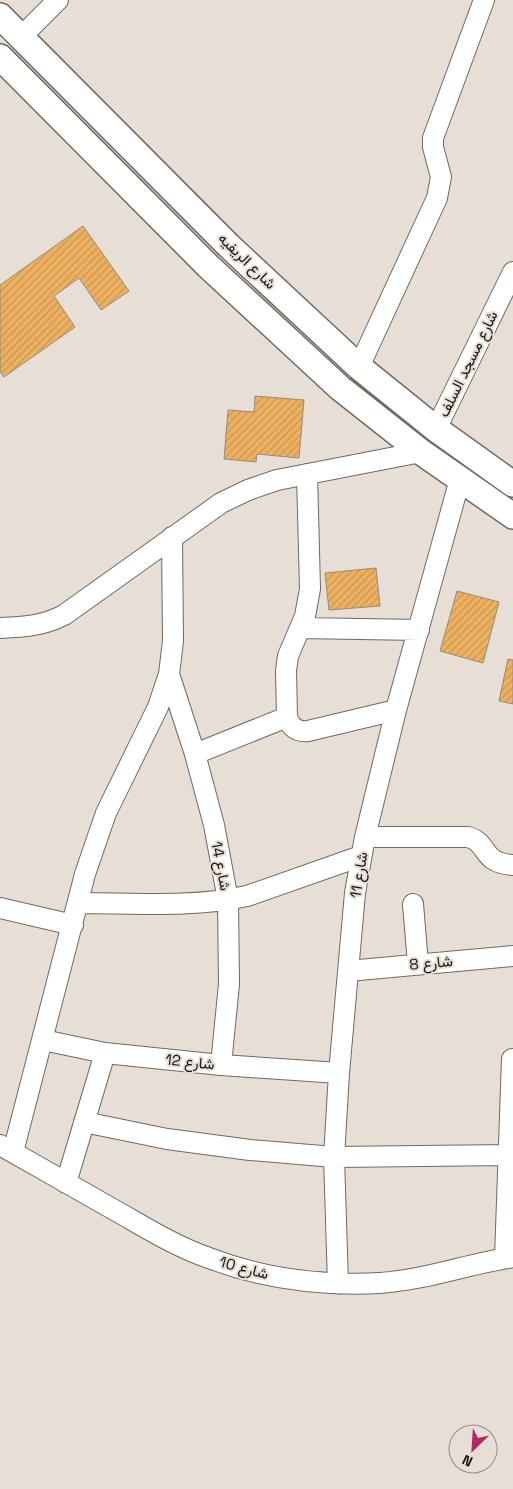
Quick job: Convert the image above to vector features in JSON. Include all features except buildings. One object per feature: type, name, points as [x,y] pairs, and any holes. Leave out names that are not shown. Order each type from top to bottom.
[{"type":"street","points":[[21,37],[58,0]]},
{"type":"street","points":[[359,367],[437,198],[441,177],[432,147],[433,138],[484,0]]},
{"type":"street","name":"شارع الريفيه","points":[[0,16],[229,246],[359,367],[436,429],[513,484]]},
{"type":"street","name":"شارع الريفيه","points":[[0,56],[208,266],[340,388],[421,452],[513,516]]},
{"type":"street","points":[[208,266],[229,246]]},
{"type":"street","name":"شارع مسجد السلف","points":[[436,429],[513,272]]},
{"type":"street","points":[[0,628],[40,625],[64,615],[221,503],[248,490],[277,480],[421,452]]},
{"type":"street","points":[[306,474],[310,589],[305,616],[287,663],[287,717],[294,729],[301,732],[396,710]]},
{"type":"street","name":"شارع 11","points":[[338,1284],[334,1157],[339,1074],[355,893],[363,846],[396,710],[460,479]]},
{"type":"street","points":[[6,1149],[42,1040],[86,874],[106,813],[158,707],[169,674],[173,641],[172,537]]},
{"type":"street","points":[[301,628],[419,630]]},
{"type":"street","name":"شارع 14","points":[[169,674],[195,754],[214,826],[228,900],[229,984],[221,1065]]},
{"type":"street","points":[[195,754],[287,717]]},
{"type":"street","points":[[79,903],[205,903],[228,900],[247,896],[363,846],[468,837],[477,841],[494,861],[499,864],[513,865]]},
{"type":"street","points":[[413,904],[418,964]]},
{"type":"street","points":[[0,908],[73,924]]},
{"type":"street","name":"شارع 8","points":[[348,971],[513,956]]},
{"type":"street","name":"شارع 12","points":[[42,1040],[105,1053],[221,1065],[339,1074]]},
{"type":"street","points":[[66,1183],[105,1053]]},
{"type":"street","points":[[509,1257],[512,1059]]},
{"type":"street","points":[[84,1122],[167,1139],[241,1149],[334,1157],[510,1153]]},
{"type":"street","name":"شارع 10","points":[[6,1149],[168,1240],[208,1258],[250,1272],[293,1280],[338,1284],[382,1283],[426,1276],[509,1257]]}]
